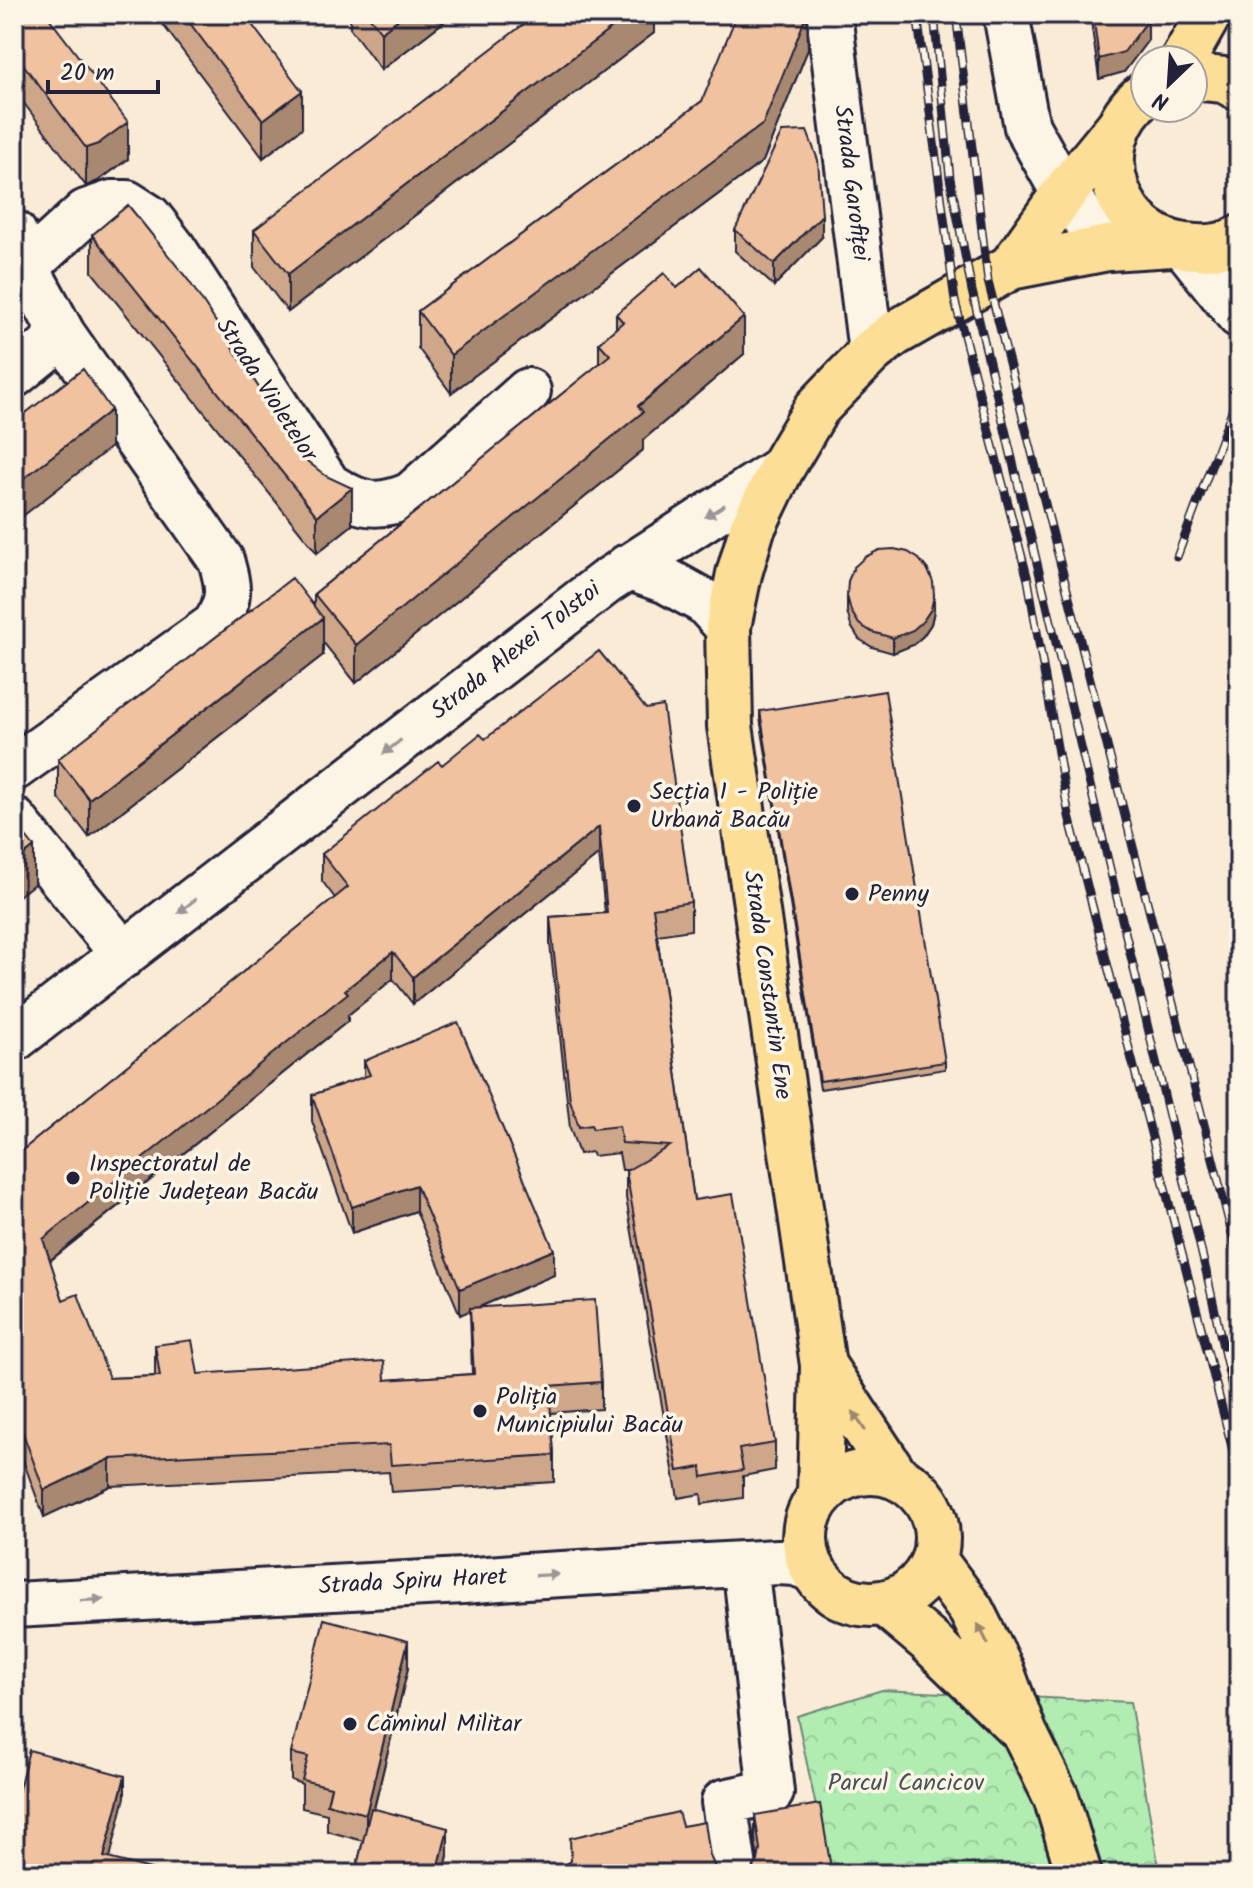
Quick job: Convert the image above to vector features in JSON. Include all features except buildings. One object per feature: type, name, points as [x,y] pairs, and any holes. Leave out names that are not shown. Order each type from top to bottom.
[{"type":"main road","points":[[1192,44],[1209,14]]},
{"type":"main road","points":[[1209,79],[1224,80],[1239,88]]},
{"type":"main road","name":"Strada Alexei Tolstoi","points":[[1011,267],[1064,193],[1129,114]]},
{"type":"main road","name":"Strada Alexei Tolstoi","points":[[1129,117],[1113,147],[1112,172],[1118,196],[1140,225],[1178,246]]},
{"type":"main road","name":"Strada Alexei Tolstoi","points":[[781,469],[817,408],[871,352],[894,334],[1011,267],[1108,248],[1210,248],[1239,238]]},
{"type":"main road","name":"Strada Constantin Ene","points":[[781,469],[752,529],[728,627],[730,726],[823,1365],[820,1494]]},
{"type":"main road","name":"Strada Constantin Ene","points":[[823,1365],[896,1476]]},
{"type":"main road","points":[[869,1471],[896,1476],[920,1493],[934,1518],[937,1539],[934,1560],[923,1579],[905,1595],[884,1603],[863,1604],[842,1598],[825,1586],[812,1569],[804,1544],[807,1517],[820,1494],[842,1478],[869,1471]]},
{"type":"main road","points":[[934,1560],[971,1610],[1001,1670],[1024,1732],[1056,1797],[1079,1874]]},
{"type":"main road","points":[[884,1603],[929,1641],[1024,1732]]},
{"type":"street","name":"Strada Garofiței","points":[[829,14],[871,352]]},
{"type":"street","points":[[1006,14],[1027,127],[1064,193],[1108,248]]},
{"type":"street","name":"Strada Violetelor","points":[[14,768],[215,625],[224,611],[228,586],[221,560],[63,335],[20,250],[86,212],[112,203],[127,203],[149,217],[199,286],[328,485],[348,498],[369,504],[392,503],[411,495],[528,391]]},
{"type":"street","points":[[1178,246],[1239,315]]},
{"type":"street","points":[[14,375],[63,335]]},
{"type":"street","name":"Strada Alexei Tolstoi","points":[[14,1038],[627,567],[781,469]]},
{"type":"street","points":[[627,567],[667,581],[705,602],[728,627]]},
{"type":"street","points":[[14,820],[124,955]]},
{"type":"street","name":"Strada Spiru Haret","points":[[14,1605],[778,1562],[795,1563],[812,1569]]},
{"type":"street","points":[[735,1874],[724,1802],[771,1792],[745,1564]]},
{"type":"green space","name":"Parcul Cancicov","points":[[882,1690],[1130,1702],[1160,1874],[828,1874],[797,1716]]},
{"type":"railway","points":[[917,14],[955,301],[1028,580],[1069,816],[1239,1474]]},
{"type":"railway","points":[[934,14],[950,178],[972,291],[1239,1419]]},
{"type":"railway","points":[[956,14],[988,281],[1239,1261]]},
{"type":"railway","points":[[1177,557],[1239,392]]},
{"type":"place","name":"Secția 1 - Poliție Urbană Bacău","points":[[634,806]]},
{"type":"place","name":"Penny","points":[[852,894]]},
{"type":"place","name":"Inspectoratul de Poliție Județean Bacău","points":[[73,1178]]},
{"type":"place","name":"Poliția Municipiului Bacău","points":[[480,1411]]},
{"type":"place","name":"Căminul Militar","points":[[350,1724]]}]
